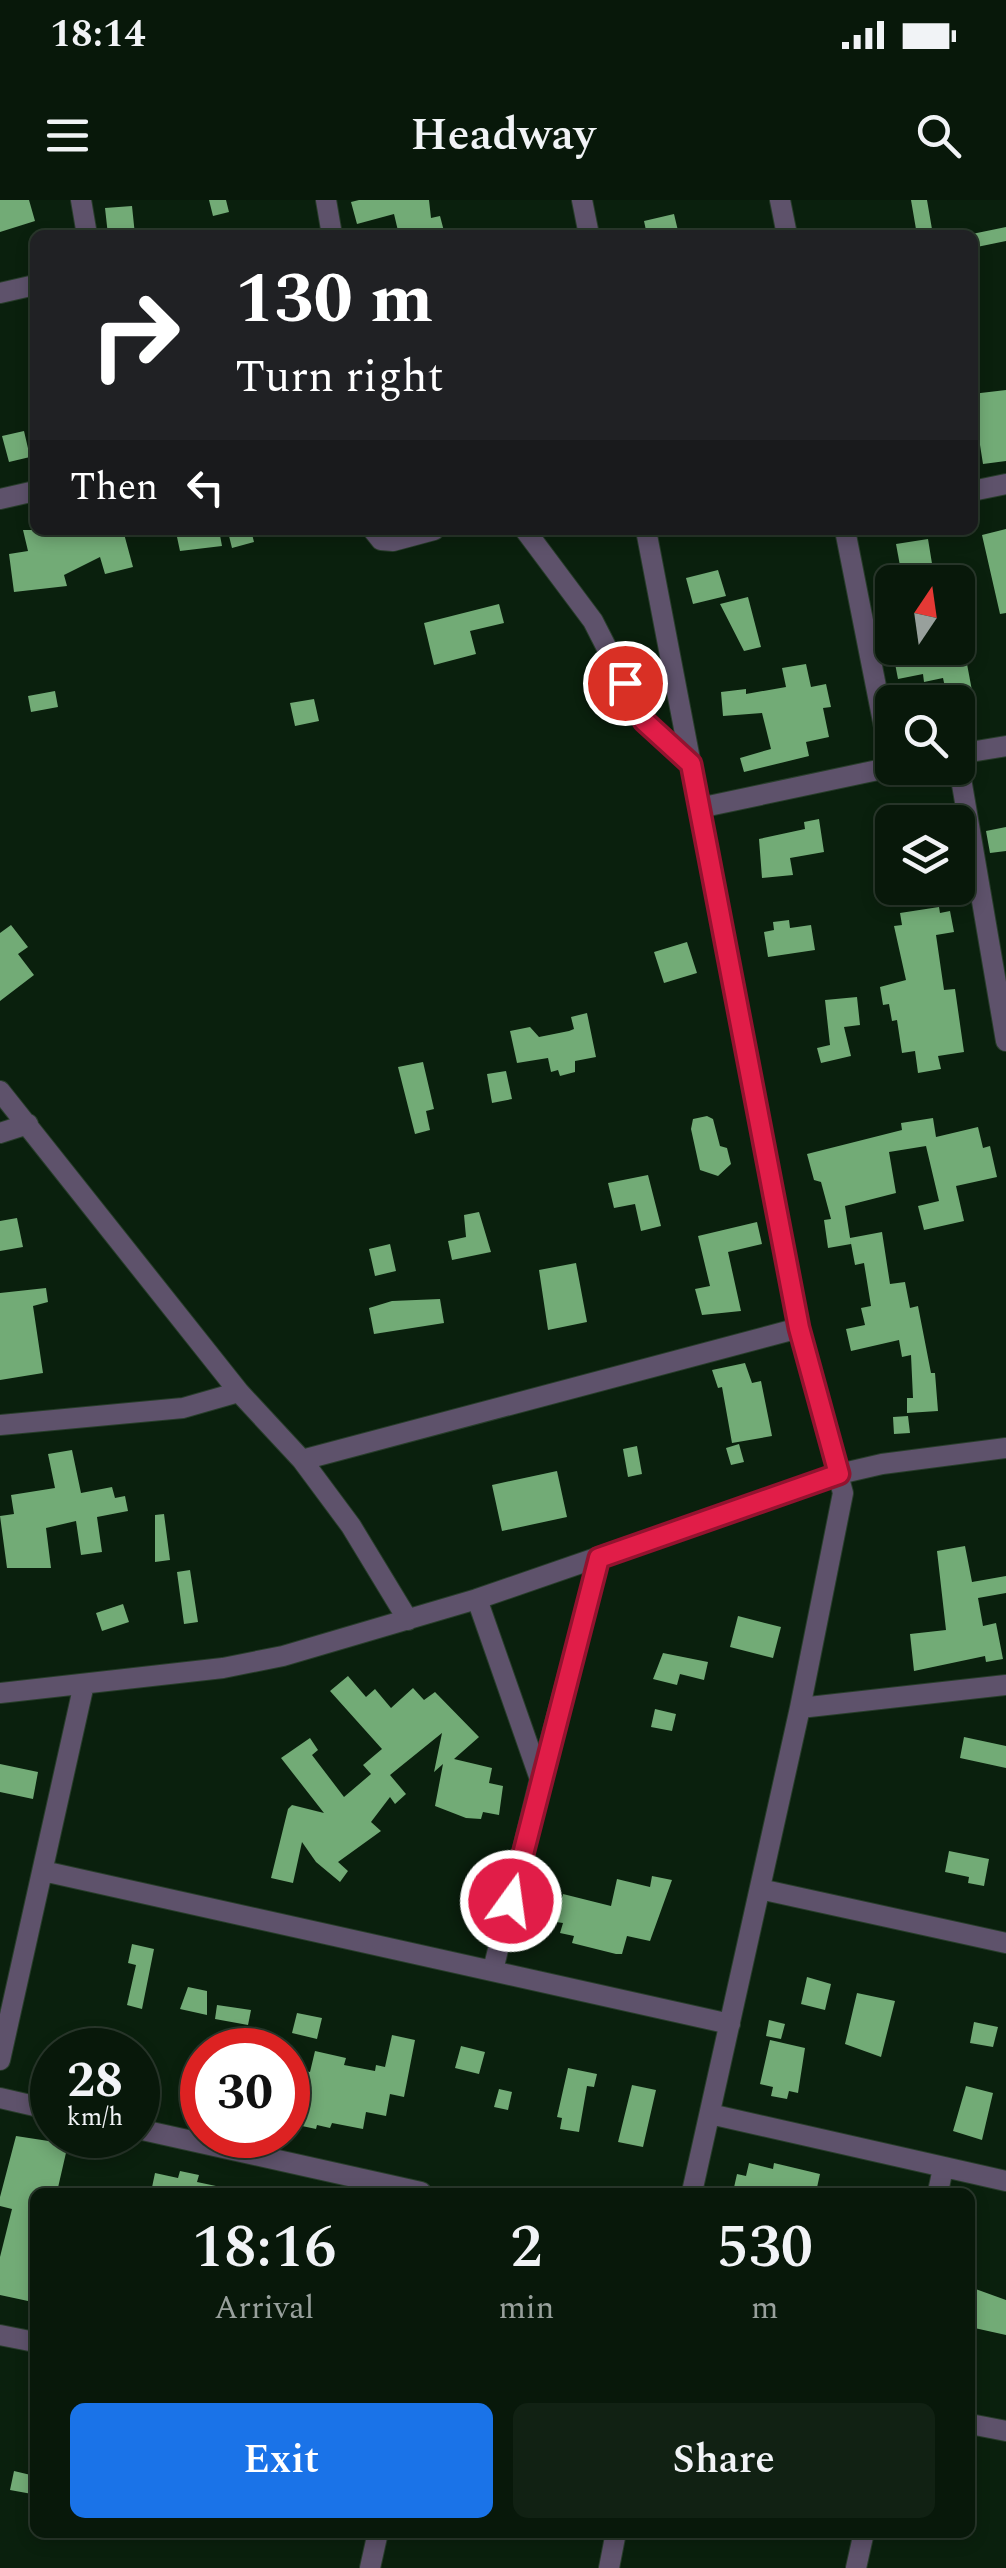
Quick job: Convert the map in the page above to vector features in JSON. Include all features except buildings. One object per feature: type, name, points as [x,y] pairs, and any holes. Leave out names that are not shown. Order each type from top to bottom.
[{"type":"street","points":[[81,200],[86,230]]},
{"type":"street","points":[[326,200],[331,230]]},
{"type":"street","points":[[582,200],[587,230]]},
{"type":"street","points":[[780,200],[786,230]]},
{"type":"street","points":[[0,293],[30,285]]},
{"type":"street","points":[[978,490],[1006,484]]},
{"type":"street","points":[[0,499],[30,492]]},
{"type":"street","points":[[378,535],[392,541],[415,535]]},
{"type":"street","points":[[528,535],[593,621],[644,721],[691,764]]},
{"type":"street","points":[[647,535],[799,1328],[839,1474],[842,1510],[693,2188]]},
{"type":"street","points":[[846,535],[876,685]]},
{"type":"street","points":[[975,754],[1006,746]]},
{"type":"street","points":[[699,808],[875,771]]},
{"type":"street","points":[[963,785],[1006,1041]]},
{"type":"street","points":[[0,1091],[239,1392],[302,1460],[351,1526],[408,1620]]},
{"type":"street","points":[[0,1133],[28,1124]]},
{"type":"street","points":[[302,1460],[799,1328]]},
{"type":"street","points":[[0,1425],[182,1408],[239,1392]]},
{"type":"street","points":[[0,1693],[253,1664],[477,1599],[839,1474],[882,1464],[1006,1448]]},
{"type":"street","points":[[493,1970],[599,1558]]},
{"type":"street","points":[[477,1599],[540,1779]]},
{"type":"street","points":[[0,2060],[84,1684]]},
{"type":"street","points":[[800,1708],[1006,1685]]},
{"type":"street","points":[[43,1872],[730,2024]]},
{"type":"street","points":[[760,1889],[1006,1943]]},
{"type":"street","points":[[0,2098],[30,2105]]},
{"type":"street","points":[[710,2114],[1006,2181]]},
{"type":"street","points":[[160,2134],[403,2188]]},
{"type":"street","points":[[939,2188],[943,2168]]},
{"type":"street","points":[[0,2334],[30,2341]]},
{"type":"street","points":[[975,2425],[1006,2431]]},
{"type":"street","points":[[370,2568],[377,2538]]},
{"type":"street","points":[[609,2568],[615,2538]]},
{"type":"street","points":[[856,2568],[863,2538]]},
{"type":"route","points":[[511,1901],[599,1558],[839,1474],[799,1328],[691,764],[659,739],[644,721],[625,683]]}]
